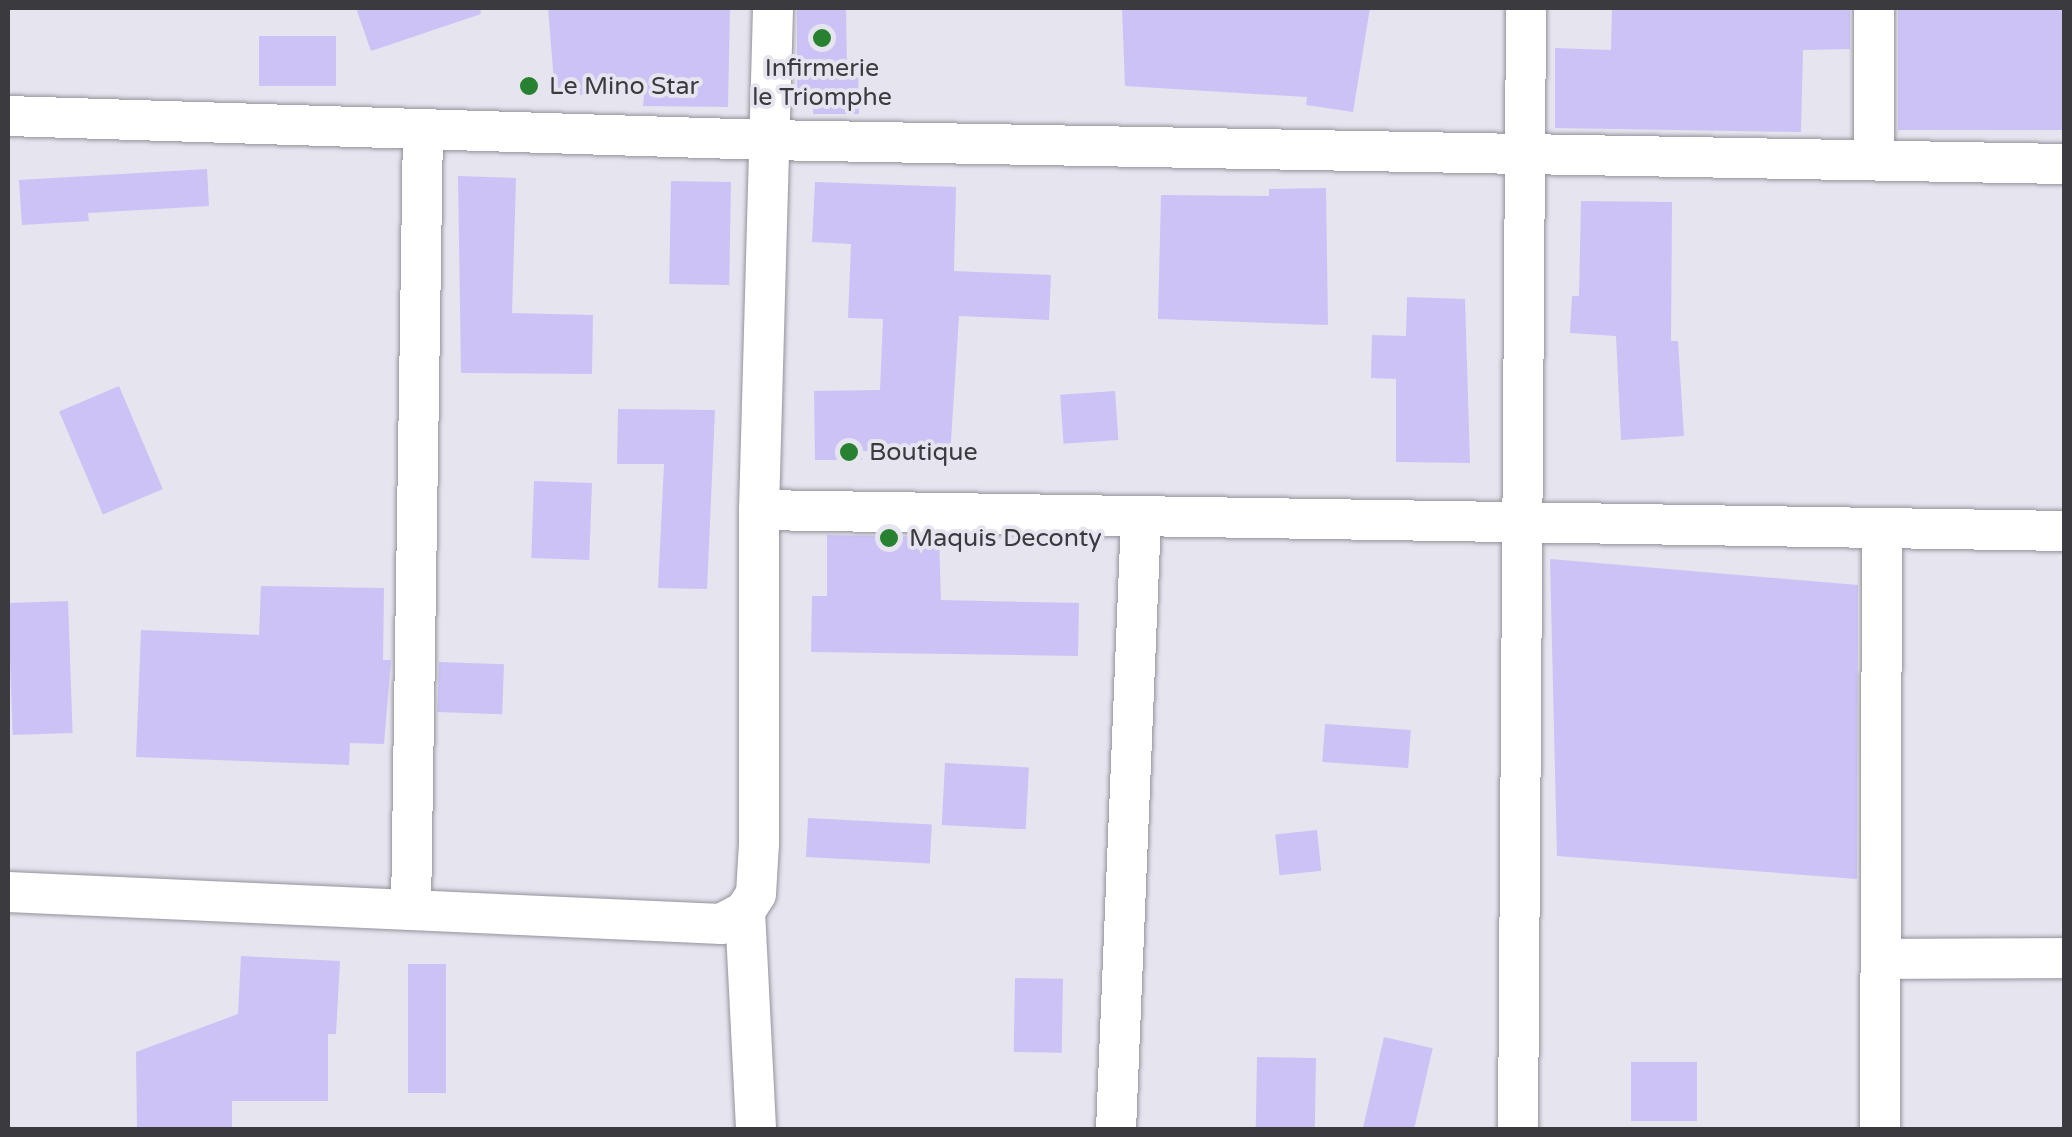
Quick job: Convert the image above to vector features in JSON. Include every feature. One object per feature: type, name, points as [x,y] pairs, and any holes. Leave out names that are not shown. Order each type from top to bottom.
[{"type":"street","points":[[8,892],[721,924],[744,912],[756,894],[759,844],[759,510],[773,8]]},
{"type":"street","points":[[1518,1130],[1518,524],[1526,8]]},
{"type":"street","points":[[1874,8],[1874,158]]},
{"type":"street","points":[[8,116],[767,140],[2064,164]]},
{"type":"street","points":[[411,910],[424,130]]},
{"type":"street","points":[[759,510],[2064,531]]},
{"type":"street","points":[[1116,1130],[1141,517]]},
{"type":"street","points":[[1880,1130],[1884,959],[1882,530]]},
{"type":"street","points":[[744,912],[756,1130]]},
{"type":"street","points":[[1884,959],[2064,958]]},
{"type":"building","points":[[356,8],[480,8],[481,14],[371,51]]},
{"type":"building","points":[[548,8],[730,8],[728,107],[643,106],[644,96],[555,94]]},
{"type":"building","name":"Infirmerie le Triomphe","points":[[797,8],[846,8],[847,68],[858,68],[859,114],[813,114],[813,90],[797,91]]},
{"type":"building","points":[[1122,8],[1370,8],[1353,112],[1306,105],[1307,97],[1125,86]]},
{"type":"building","points":[[1612,8],[1850,8],[1850,49],[1803,50],[1801,132],[1555,128],[1555,48],[1611,50]]},
{"type":"building","points":[[1898,8],[2064,8],[2064,130],[1898,130]]},
{"type":"building","points":[[259,36],[336,36],[336,86],[259,86]]},
{"type":"building","points":[[207,169],[209,206],[88,213],[89,221],[22,225],[19,180]]},
{"type":"building","points":[[458,176],[516,178],[512,313],[593,315],[592,374],[461,373]]},
{"type":"building","points":[[671,181],[731,182],[729,285],[669,284]]},
{"type":"building","points":[[815,182],[956,187],[954,271],[1051,275],[1049,320],[959,316],[950,456],[862,451],[862,460],[815,460],[814,391],[880,390],[883,319],[848,318],[851,244],[812,242]]},
{"type":"building","points":[[1326,188],[1328,325],[1158,319],[1161,195],[1269,196],[1269,189]]},
{"type":"building","points":[[1581,201],[1672,202],[1671,341],[1678,341],[1684,436],[1621,440],[1616,336],[1570,333],[1572,296],[1579,296]]},
{"type":"building","points":[[1407,297],[1465,299],[1470,463],[1396,462],[1396,379],[1371,378],[1372,335],[1406,336]]},
{"type":"building","points":[[119,386],[163,489],[103,514],[59,411]]},
{"type":"building","points":[[1115,391],[1118,440],[1064,444],[1060,395]]},
{"type":"building","points":[[618,409],[715,410],[707,589],[658,588],[664,464],[617,464]]},
{"type":"building","points":[[534,481],[592,483],[589,560],[531,558]]},
{"type":"building","points":[[827,535],[939,537],[941,600],[1079,603],[1078,656],[811,652],[812,596],[827,596]]},
{"type":"building","points":[[1550,559],[1858,585],[1857,879],[1557,856]]},
{"type":"building","points":[[261,586],[384,588],[383,660],[391,660],[384,744],[350,743],[349,765],[136,757],[141,630],[259,635]]},
{"type":"building","points":[[68,601],[73,733],[13,735],[8,603]]},
{"type":"building","points":[[439,662],[504,664],[502,714],[437,712]]},
{"type":"building","points":[[1325,724],[1411,730],[1408,768],[1322,762]]},
{"type":"building","points":[[945,763],[1029,767],[1026,829],[942,825]]},
{"type":"building","points":[[808,818],[932,824],[930,863],[806,857]]},
{"type":"building","points":[[1317,830],[1321,871],[1280,875],[1275,834]]},
{"type":"building","points":[[241,956],[340,961],[336,1034],[328,1034],[328,1101],[232,1101],[232,1130],[137,1130],[136,1052],[238,1014]]},
{"type":"building","points":[[408,964],[446,964],[446,1093],[408,1093]]},
{"type":"building","points":[[1015,978],[1063,979],[1062,1053],[1014,1052]]},
{"type":"building","points":[[1384,1037],[1433,1048],[1414,1130],[1363,1130]]},
{"type":"building","points":[[1257,1057],[1316,1058],[1315,1130],[1256,1130]]},
{"type":"building","points":[[1631,1062],[1697,1062],[1697,1121],[1631,1121]]},
{"type":"place","name":"Infirmerie le Triomphe","points":[[822,38]]},
{"type":"place","name":"Le Mino Star","points":[[529,86]]},
{"type":"place","name":"Boutique","points":[[849,452]]},
{"type":"place","name":"Maquis Deconty","points":[[889,538]]}]
